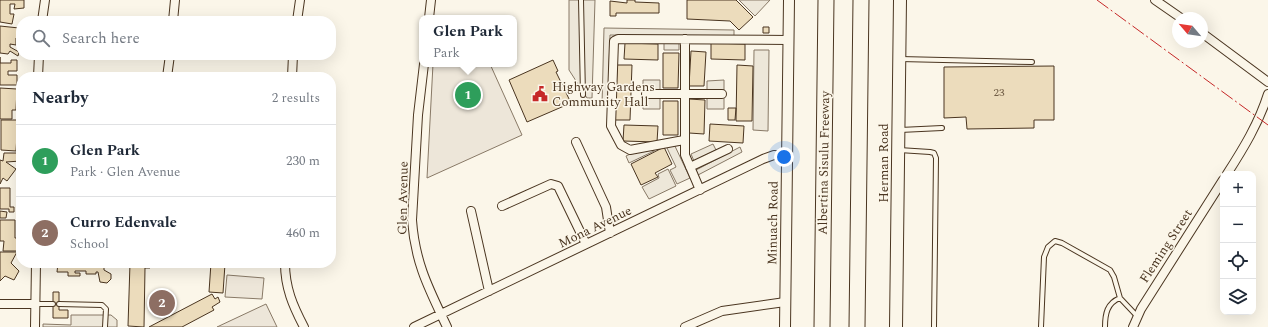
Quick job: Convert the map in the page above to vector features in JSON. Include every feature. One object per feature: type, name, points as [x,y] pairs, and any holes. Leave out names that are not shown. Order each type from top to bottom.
[{"type":"highway","name":"Albertina Sisulu Freeway","points":[[822,327],[826,0]]},
{"type":"highway","points":[[857,327],[861,0]]},
{"type":"main road","name":"Herman Road","points":[[896,327],[898,59],[901,2]]},
{"type":"street","points":[[43,16],[45,0]]},
{"type":"street","points":[[174,16],[176,0]]},
{"type":"street","points":[[298,16],[300,0]]},
{"type":"street","points":[[429,15],[431,0]]},
{"type":"street","name":"Minuach Road","points":[[785,327],[789,0]]},
{"type":"street","points":[[1155,0],[1172,12]]},
{"type":"street","points":[[1208,37],[1268,82]]},
{"type":"street","points":[[684,140],[628,150],[622,146],[612,128],[611,107],[614,41],[618,38],[789,40]]},
{"type":"street","points":[[685,39],[685,155],[700,190]]},
{"type":"street","points":[[38,72],[39,60]]},
{"type":"street","points":[[168,72],[169,60]]},
{"type":"street","points":[[292,72],[293,60]]},
{"type":"street","name":"Glen Avenue","points":[[424,67],[418,115],[412,227],[415,250],[421,272],[446,327]]},
{"type":"street","points":[[646,94],[722,94]]},
{"type":"street","points":[[1229,171],[1247,142],[1261,115],[1268,94]]},
{"type":"street","points":[[576,142],[606,208],[610,233]]},
{"type":"street","points":[[690,167],[728,149]]},
{"type":"street","name":"Mona Avenue","points":[[414,327],[769,157],[780,155],[787,156]]},
{"type":"street","points":[[502,206],[551,184],[555,184],[558,186],[586,244]]},
{"type":"street","name":"Fleming Street","points":[[1133,327],[1137,316],[1220,185]]},
{"type":"street","points":[[472,211],[490,291]]},
{"type":"street","points":[[35,327],[36,268]]},
{"type":"street","points":[[285,268],[286,282],[291,302],[304,327]]},
{"type":"street","points":[[685,327],[722,311],[785,302]]},
{"type":"street","points":[[0,304],[35,304]]},
{"type":"lane","points":[[582,0],[583,95]]},
{"type":"lane","points":[[898,59],[1032,62]]},
{"type":"lane","points":[[898,130],[942,128]]},
{"type":"lane","points":[[898,150],[919,150],[932,152],[936,158],[934,327]]},
{"type":"lane","points":[[1041,327],[1044,257],[1048,247],[1055,241],[1062,243],[1110,270],[1114,277],[1120,298],[1137,316]]},
{"type":"lane","points":[[1105,327],[1108,308],[1113,301],[1120,298]]},
{"type":"lane","points":[[35,304],[53,304]]},
{"type":"lane","points":[[59,304],[102,305],[106,309],[105,327]]},
{"type":"shaded area","points":[[569,0],[595,0],[592,98],[587,98],[569,70]]},
{"type":"shaded area","points":[[739,0],[770,0],[755,16]]},
{"type":"shaded area","points":[[604,28],[734,30],[734,37],[610,35],[608,105],[602,105]]},
{"type":"shaded area","points":[[664,43],[679,43],[679,50],[664,50]]},
{"type":"shaded area","points":[[754,50],[769,50],[768,131],[753,130]]},
{"type":"shaded area","points":[[433,67],[491,67],[522,135],[427,178]]},
{"type":"shaded area","points":[[643,80],[660,80],[660,109],[643,109]]},
{"type":"shaded area","points":[[724,80],[724,109],[707,109],[707,81]]},
{"type":"shaded area","points":[[674,144],[690,178],[677,184],[670,170],[676,167],[667,148]]},
{"type":"shaded area","points":[[713,144],[716,150],[694,161],[691,154]]},
{"type":"shaded area","points":[[645,147],[653,148],[654,151],[629,163],[626,156]]},
{"type":"shaded area","points":[[740,147],[742,152],[698,175],[696,170]]},
{"type":"shaded area","points":[[668,169],[676,186],[649,199],[642,187],[659,178],[658,174]]},
{"type":"shaded area","points":[[227,275],[264,278],[262,299],[225,297]]},
{"type":"shaded area","points":[[266,304],[277,327],[217,327]]},
{"type":"shaded area","points":[[71,315],[111,315],[117,320],[117,327],[43,327],[43,324],[71,325]]},
{"type":"building","points":[[0,0],[24,0],[24,8],[14,9],[15,4],[10,4],[10,14],[14,14],[12,24],[0,22]]},
{"type":"building","points":[[627,0],[635,0],[635,2],[659,3],[659,13],[616,13],[616,16],[610,16],[610,1],[627,3]]},
{"type":"building","points":[[687,0],[736,0],[753,17],[739,30],[730,21],[687,19]]},
{"type":"building","points":[[0,26],[16,28],[16,45],[10,44],[10,47],[16,50],[16,55],[10,51],[8,54],[0,53]]},
{"type":"building","points":[[763,27],[769,27],[769,33],[763,33]]},
{"type":"building","points":[[625,43],[658,44],[658,60],[624,59]]},
{"type":"building","points":[[711,43],[745,44],[745,60],[711,59]]},
{"type":"building","points":[[691,51],[706,52],[704,86],[689,86]]},
{"type":"building","points":[[663,53],[679,53],[678,88],[663,88]]},
{"type":"building","points":[[11,60],[17,60],[17,71],[8,71],[8,75],[16,75],[16,85],[0,85],[0,63],[11,63]]},
{"type":"building","points":[[553,60],[558,71],[556,72],[571,103],[527,122],[509,80]]},
{"type":"building","points":[[617,65],[632,65],[630,120],[615,120]]},
{"type":"building","points":[[737,65],[753,66],[752,121],[736,121]]},
{"type":"building","points":[[1054,66],[1054,120],[1034,120],[1034,128],[967,129],[966,117],[944,118],[944,67]]},
{"type":"building","points":[[0,88],[16,89],[16,110],[12,110],[12,119],[0,119]]},
{"type":"building","points":[[689,99],[705,100],[704,134],[689,133]]},
{"type":"building","points":[[663,101],[678,101],[678,135],[663,135]]},
{"type":"building","points":[[728,108],[736,108],[735,120],[728,120]]},
{"type":"building","points":[[1,120],[16,120],[16,151],[1,150]]},
{"type":"building","points":[[710,124],[744,126],[743,143],[709,141]]},
{"type":"building","points":[[624,125],[658,126],[657,142],[623,141]]},
{"type":"building","points":[[664,147],[672,164],[655,173],[658,177],[641,185],[631,164]]},
{"type":"building","points":[[4,153],[16,153],[16,161],[6,162],[16,169],[7,181],[3,178],[0,184],[0,160],[3,161]]},
{"type":"building","points":[[0,188],[10,188],[10,207],[14,207],[14,212],[9,212],[9,209],[0,209]]},
{"type":"building","points":[[0,211],[7,212],[6,218],[0,218]]},
{"type":"building","points":[[0,220],[15,220],[16,251],[3,251],[4,241],[0,241]]},
{"type":"building","points":[[0,252],[16,252],[11,263],[19,271],[14,280],[5,276],[0,281]]},
{"type":"building","points":[[57,268],[104,268],[104,270],[111,274],[111,279],[107,283],[100,282],[98,272],[96,272],[96,274],[86,274],[86,271],[75,271],[75,273],[80,273],[80,276],[68,276],[68,272],[57,272]]},
{"type":"building","points":[[130,268],[145,268],[144,327],[128,326]]},
{"type":"building","points":[[211,268],[225,268],[223,293],[209,292]]},
{"type":"building","points":[[53,292],[59,292],[59,310],[68,310],[68,318],[53,318]]},
{"type":"building","points":[[212,294],[215,299],[218,297],[220,302],[212,307],[214,310],[182,327],[149,327]]},
{"type":"power","points":[[1097,0],[1268,125]]},
{"type":"place","name":"Highway Gardens Community Hall","points":[[540,94]]},
{"type":"place","name":"Glen Park","points":[[468,95]]},
{"type":"place","name":"Curro Edenvale","points":[[162,303]]}]
